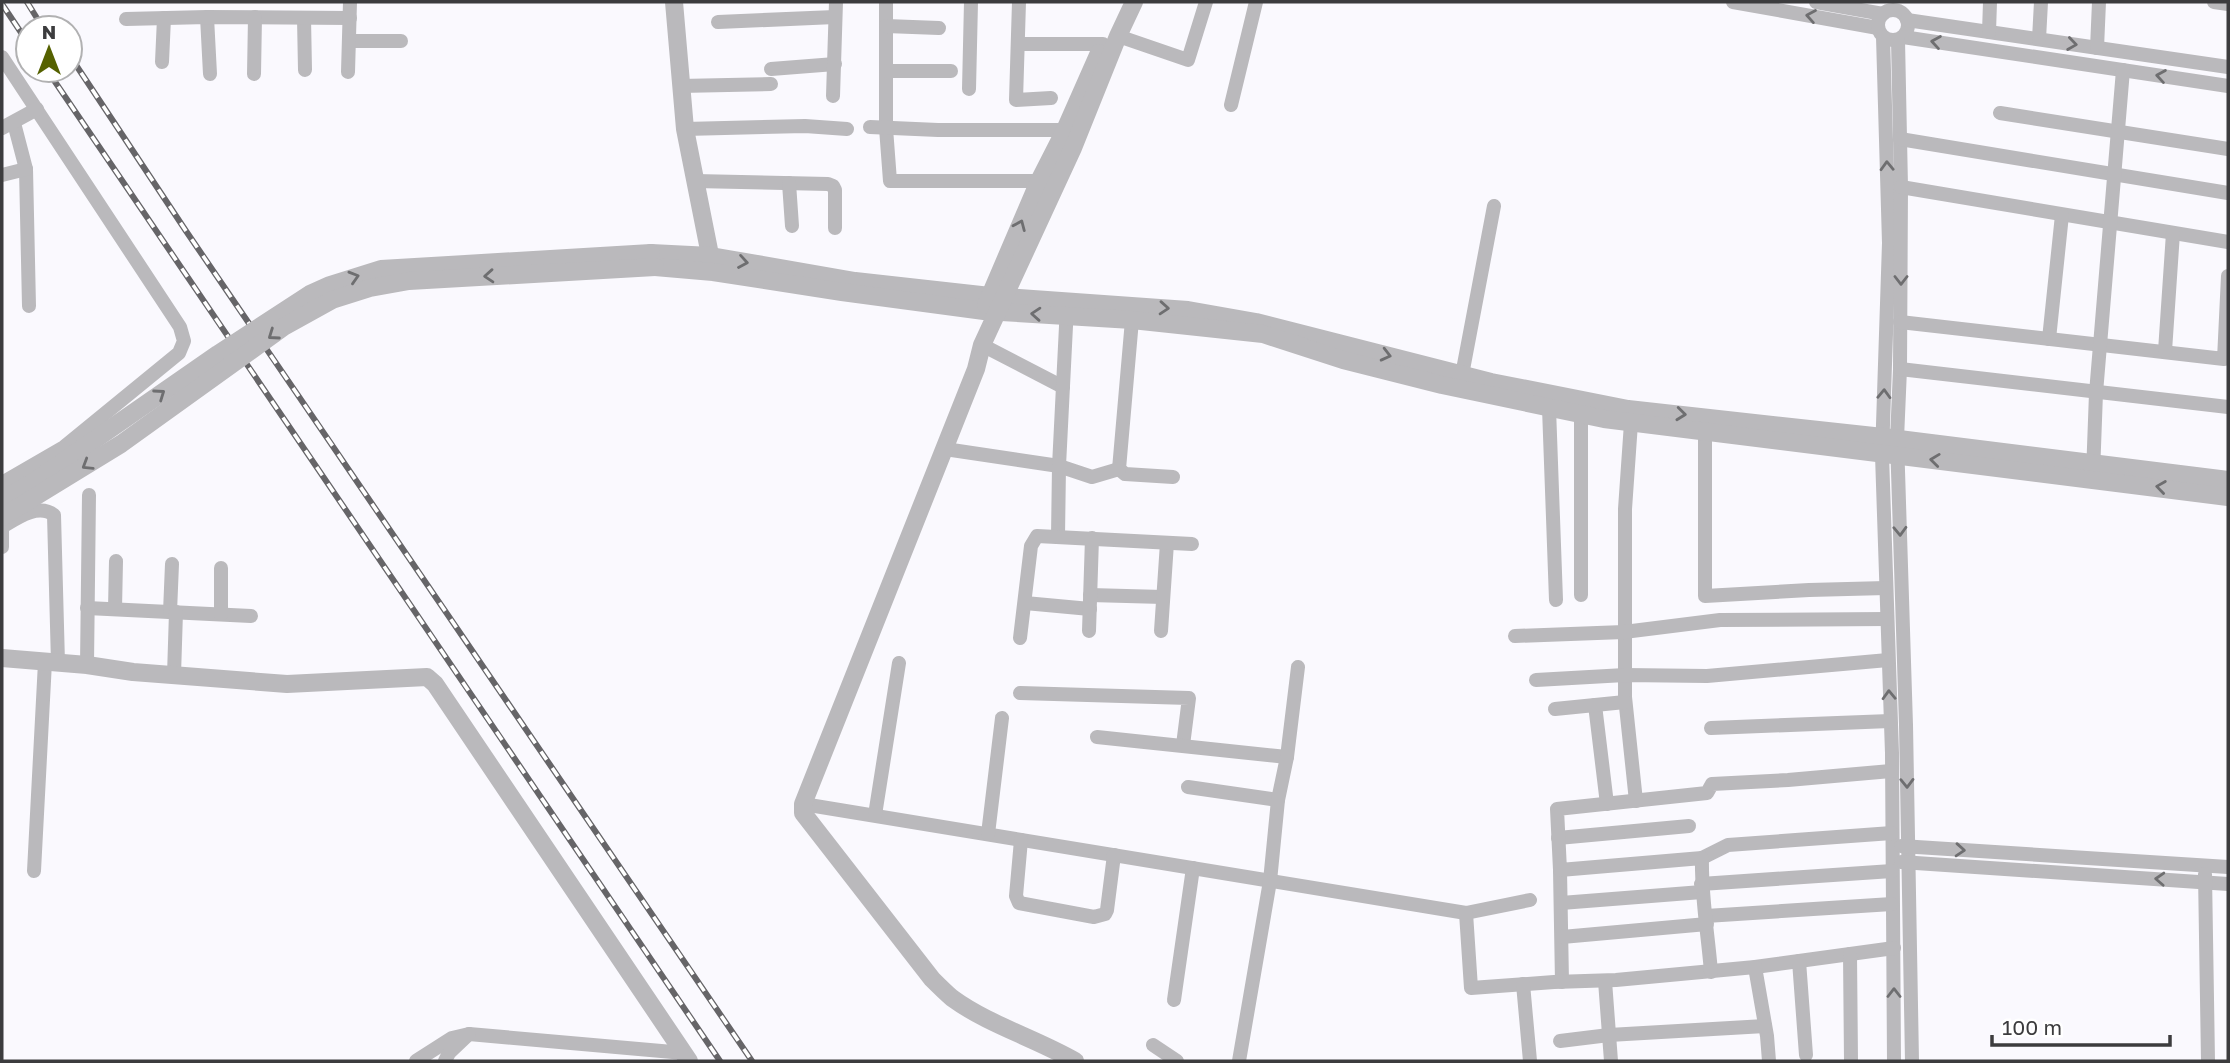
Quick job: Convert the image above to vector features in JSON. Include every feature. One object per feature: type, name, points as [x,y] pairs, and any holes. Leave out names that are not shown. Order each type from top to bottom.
[{"type":"street","points":[[348,72],[350,2]]},
{"type":"street","points":[[674,2],[685,129],[712,264]]},
{"type":"street","points":[[886,2],[886,128],[890,181],[1039,181]]},
{"type":"street","points":[[970,89],[971,2]]},
{"type":"street","points":[[1019,2],[1016,100],[1051,98]]},
{"type":"street","points":[[994,304],[1072,131],[1110,40],[1122,2]]},
{"type":"street","points":[[1110,40],[1134,2]]},
{"type":"street","points":[[1018,44],[1110,40],[1188,60],[1206,2]]},
{"type":"street","points":[[1231,105],[1256,2]]},
{"type":"street","points":[[1733,2],[1989,32],[2228,67]]},
{"type":"street","points":[[1816,2],[2123,70],[2228,86]]},
{"type":"street","points":[[1989,32],[1990,2]]},
{"type":"street","points":[[2039,39],[2041,2]]},
{"type":"street","points":[[2097,48],[2099,2]]},
{"type":"street","points":[[2214,2],[2228,4]]},
{"type":"street","points":[[718,22],[836,9],[833,96]]},
{"type":"street","points":[[207,17],[210,74]]},
{"type":"street","points":[[254,74],[255,17]]},
{"type":"street","points":[[162,62],[164,18]]},
{"type":"street","points":[[304,18],[305,70]]},
{"type":"street","points":[[126,19],[350,18]]},
{"type":"street","points":[[1893,20],[1901,187],[1900,369],[1890,447],[1909,864],[1912,1061]]},
{"type":"street","points":[[1893,20],[1889,243],[1890,447],[1886,588],[1894,1061]]},
{"type":"street","points":[[886,26],[939,28]]},
{"type":"street","points":[[349,41],[401,41]]},
{"type":"street","points":[[2,57],[180,327],[184,341],[179,353],[64,447],[2,483]]},
{"type":"street","points":[[771,69],[835,64]]},
{"type":"street","points":[[2093,471],[2096,393],[2123,70]]},
{"type":"street","points":[[887,71],[951,71]]},
{"type":"street","points":[[680,86],[771,84]]},
{"type":"street","points":[[29,306],[26,169],[8,125],[37,110]]},
{"type":"street","points":[[2000,113],[2228,149]]},
{"type":"street","points":[[685,129],[805,126],[847,129]]},
{"type":"street","points":[[870,127],[1072,131]]},
{"type":"street","points":[[1072,131],[1039,181],[994,304],[976,369],[803,804],[803,813],[932,979],[951,997],[978,1014],[1075,1061]]},
{"type":"street","points":[[1899,139],[2228,193]]},
{"type":"street","points":[[2,175],[26,169]]},
{"type":"street","points":[[695,181],[833,186],[835,228]]},
{"type":"street","points":[[789,183],[792,226]]},
{"type":"street","points":[[1901,187],[2228,242]]},
{"type":"street","points":[[1462,375],[1494,206]]},
{"type":"street","points":[[2049,339],[2062,215]]},
{"type":"street","points":[[2165,351],[2173,233]]},
{"type":"street","points":[[2,500],[38,479],[218,354],[310,294],[330,285],[395,268],[653,260],[712,264],[842,292],[1067,308],[1188,310],[1256,322],[1582,407],[1631,423],[1705,432],[1890,447]]},
{"type":"street","points":[[2,517],[121,444],[285,327],[332,300],[370,288],[409,281],[653,260]]},
{"type":"street","points":[[1900,322],[2224,359],[2228,276]]},
{"type":"street","points":[[1067,308],[1132,320],[1263,334],[1343,360],[1549,408],[1628,409],[1890,447],[2093,471],[2228,480]]},
{"type":"street","points":[[1058,537],[1067,308]]},
{"type":"street","points":[[1132,320],[1117,465],[1125,474],[1173,477]]},
{"type":"street","points":[[983,340],[1063,387]]},
{"type":"street","points":[[1900,369],[2228,407]]},
{"type":"street","points":[[1581,595],[1582,407]]},
{"type":"street","points":[[1549,408],[1556,600]]},
{"type":"street","points":[[1631,423],[1625,509],[1624,632],[1625,702],[1636,801]]},
{"type":"street","points":[[1705,432],[1705,596],[1886,588]]},
{"type":"street","points":[[945,449],[1059,466],[1092,477],[1119,469]]},
{"type":"street","points":[[2093,471],[2228,497]]},
{"type":"street","points":[[87,665],[89,495]]},
{"type":"street","points":[[2,547],[2,527],[27,513],[47,511],[54,515],[51,662],[34,871]]},
{"type":"street","points":[[1020,638],[1033,539],[1041,536],[1192,544]]},
{"type":"street","points":[[1089,631],[1092,538]]},
{"type":"street","points":[[1161,631],[1167,543]]},
{"type":"street","points":[[115,609],[116,561]]},
{"type":"street","points":[[172,564],[174,675]]},
{"type":"street","points":[[221,568],[221,614]]},
{"type":"street","points":[[1025,603],[1163,597]]},
{"type":"street","points":[[87,608],[251,615]]},
{"type":"street","points":[[1515,636],[1624,632],[1720,620],[1887,619]]},
{"type":"street","points":[[2,658],[287,684],[427,677],[686,1057]]},
{"type":"street","points":[[1536,680],[1625,675],[1707,676],[1888,660]]},
{"type":"street","points":[[875,816],[899,663]]},
{"type":"street","points":[[1239,1061],[1270,881],[1278,800],[1287,757],[1298,667]]},
{"type":"street","points":[[1020,693],[1189,698],[1183,745]]},
{"type":"street","points":[[1555,709],[1625,702]]},
{"type":"street","points":[[1595,705],[1607,804]]},
{"type":"street","points":[[988,834],[1002,718]]},
{"type":"street","points":[[1711,729],[1890,720]]},
{"type":"street","points":[[1097,737],[1287,757]]},
{"type":"street","points":[[1562,982],[1557,809],[1707,793],[1712,784],[1891,771]]},
{"type":"street","points":[[1188,787],[1278,800]]},
{"type":"street","points":[[803,804],[1466,913],[1530,900]]},
{"type":"street","points":[[1558,838],[1689,826]]},
{"type":"street","points":[[1560,870],[1702,859],[1728,845],[1892,839],[1908,846],[2228,867]]},
{"type":"street","points":[[1021,840],[1016,896],[1019,903],[1094,917],[1105,914],[1107,909],[1114,855]]},
{"type":"street","points":[[1702,859],[1702,888],[1711,972]]},
{"type":"street","points":[[1561,903],[1909,864],[2228,884]]},
{"type":"street","points":[[2205,865],[2208,1061]]},
{"type":"street","points":[[1174,1000],[1193,868]]},
{"type":"street","points":[[1562,937],[1707,920],[1892,904]]},
{"type":"street","points":[[1466,913],[1471,988],[1711,972],[1894,948]]},
{"type":"street","points":[[1850,954],[1851,1060]]},
{"type":"street","points":[[1799,961],[1806,1055]]},
{"type":"street","points":[[1755,967],[1769,1061]]},
{"type":"street","points":[[1605,981],[1611,1061]]},
{"type":"street","points":[[1523,984],[1530,1061]]},
{"type":"street","points":[[1560,1041],[1609,1035],[1765,1026]]},
{"type":"street","points":[[416,1061],[452,1038],[469,1034],[686,1057]]},
{"type":"street","points":[[445,1061],[469,1034]]},
{"type":"street","points":[[1153,1045],[1177,1061]]},
{"type":"railway","points":[[27,2],[34,14]]},
{"type":"railway","points":[[2,4],[14,22]]},
{"type":"railway","points":[[84,77],[752,1061]]},
{"type":"railway","points":[[57,84],[720,1061]]}]
